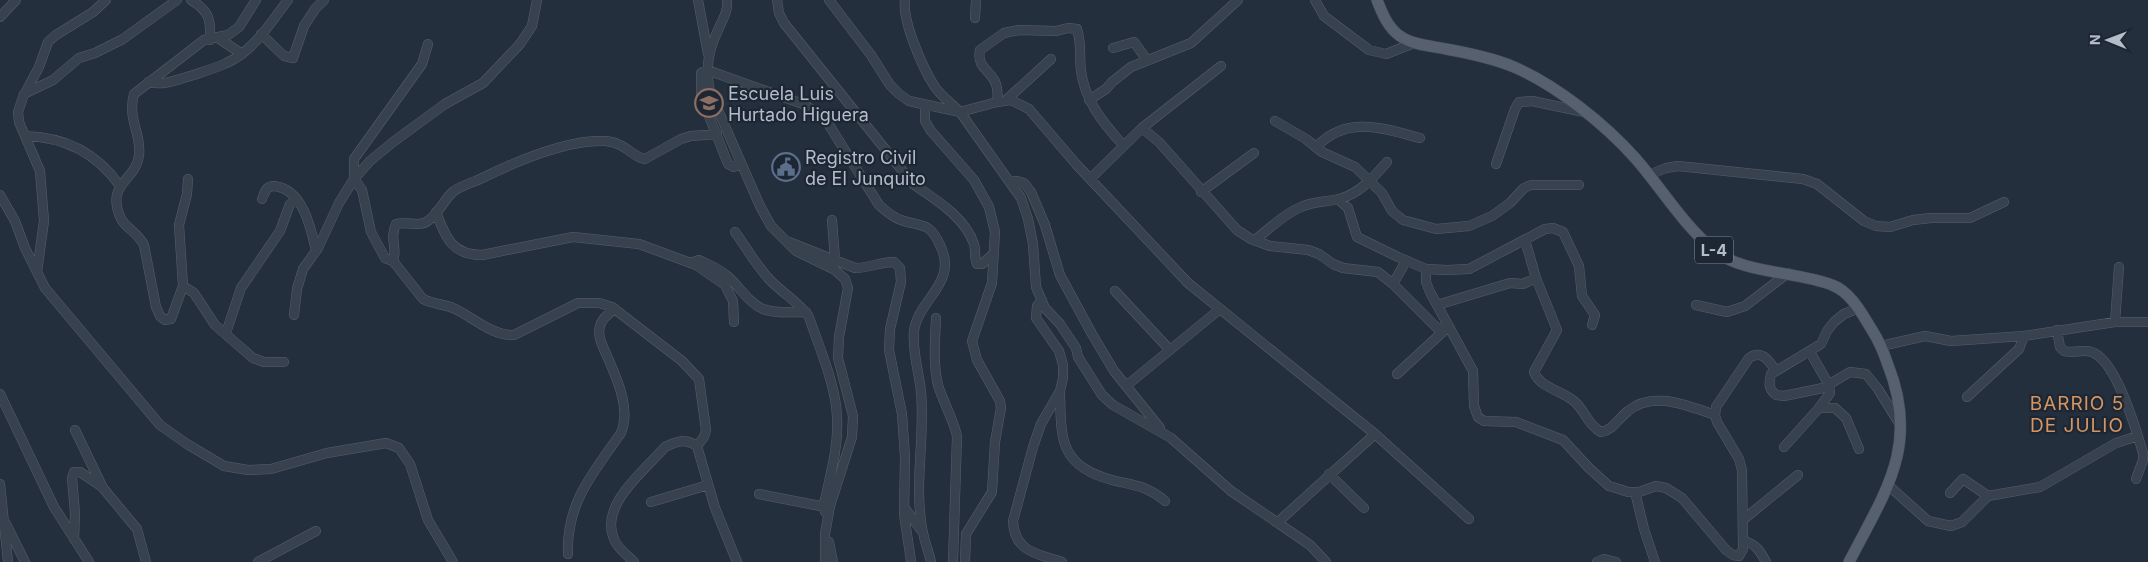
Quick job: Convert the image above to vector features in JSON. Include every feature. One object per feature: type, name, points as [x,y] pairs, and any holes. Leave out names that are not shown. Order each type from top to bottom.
[{"type":"main road","name":"L-4","points":[[1376,0],[1390,26],[1400,36],[1414,42],[1466,53],[1514,67],[1566,98],[1634,157],[1693,229],[1716,252],[1738,263],[1788,273],[1835,286],[1855,302],[1881,346],[1897,386],[1902,428],[1898,459],[1888,485],[1849,562]]},
{"type":"street","points":[[0,17],[16,0]]},
{"type":"street","points":[[37,272],[44,221],[40,171],[25,136],[18,112],[24,94],[40,67],[48,42],[93,12],[106,0]]},
{"type":"street","points":[[24,94],[53,80],[79,58],[95,53],[123,39],[177,0]]},
{"type":"street","points":[[191,0],[202,7],[211,21],[214,39]]},
{"type":"street","points":[[188,179],[187,194],[179,225],[182,286],[171,319],[165,320],[160,316],[156,307],[144,245],[140,236],[122,221],[118,208],[117,192],[133,170],[139,157],[139,147],[131,105],[134,94],[204,40],[228,35],[239,27],[256,0]]},
{"type":"street","points":[[148,82],[157,84],[171,82],[218,67],[242,54],[288,0]]},
{"type":"street","points":[[261,34],[284,56],[293,58],[304,26],[315,9],[324,0]]},
{"type":"street","points":[[294,316],[297,290],[303,269],[316,251],[339,202],[354,179],[370,161],[400,137],[445,104],[483,83],[520,44],[532,26],[538,0]]},
{"type":"street","points":[[698,0],[708,56],[706,78],[710,92],[760,206],[771,226],[782,239],[796,251],[835,270],[845,279],[848,288],[839,337],[838,358],[853,416],[852,437],[830,506],[826,529],[825,562]]},
{"type":"street","points":[[708,56],[718,29],[728,10],[727,0]]},
{"type":"street","points":[[777,0],[779,13],[784,23],[913,184],[938,201],[962,224],[974,244],[977,264],[982,264],[993,254]]},
{"type":"street","points":[[829,0],[871,55],[890,85],[909,101],[925,106],[960,112],[1012,100],[1029,109],[1188,283],[1375,434],[1469,519]]},
{"type":"street","points":[[905,0],[904,8],[911,38],[935,88],[960,112],[1021,198],[1033,244],[1036,287],[1045,308],[1060,324],[1076,348],[1078,358],[1102,395],[1113,405],[1165,434]]},
{"type":"street","points":[[975,18],[976,0]]},
{"type":"street","points":[[1089,100],[1106,89],[1131,67],[1191,43],[1238,0]]},
{"type":"street","points":[[1315,0],[1324,16],[1370,50],[1386,54],[1414,42]]},
{"type":"street","points":[[1001,101],[996,82],[980,64],[978,58],[980,50],[1004,33],[1019,30],[1056,31],[1068,28],[1077,29],[1081,42],[1081,71],[1089,100],[1099,116],[1123,145]]},
{"type":"street","points":[[214,39],[242,54]]},
{"type":"street","points":[[1113,48],[1134,42],[1146,60]]},
{"type":"street","points":[[394,261],[390,262],[385,258],[371,232],[362,190],[354,179],[354,159],[422,64],[428,44]]},
{"type":"street","points":[[1001,101],[1050,58]]},
{"type":"street","points":[[1091,178],[1142,128],[1221,66]]},
{"type":"street","points":[[742,164],[734,167],[728,164],[701,96],[701,73],[707,70],[803,104],[824,117],[879,205],[889,214],[902,220],[918,223],[931,230],[941,246],[946,265],[941,283],[919,316],[914,329],[914,346],[921,392],[921,522],[931,562]]},
{"type":"street","points":[[1496,164],[1519,102],[1532,101],[1584,112]]},
{"type":"street","points":[[925,106],[925,121],[931,131],[974,180],[989,207],[995,232],[992,283],[972,341],[976,360],[1000,401],[1001,408],[995,442],[992,492],[966,534],[965,562]]},
{"type":"street","points":[[1274,121],[1316,147],[1354,167],[1382,193],[1392,211],[1403,220],[1441,229],[1468,226],[1492,216],[1510,203],[1524,188],[1531,185],[1579,185]]},
{"type":"street","points":[[1316,147],[1325,137],[1349,127],[1376,127],[1420,138]]},
{"type":"street","points":[[1142,128],[1159,142],[1236,230],[1270,246],[1308,250],[1343,268],[1378,272],[1393,284],[1438,329],[1449,326]]},
{"type":"street","points":[[697,446],[704,437],[706,430],[699,379],[682,360],[615,309],[599,303],[578,303],[514,335],[496,332],[452,308],[423,299],[394,261],[392,232],[396,224],[404,222],[422,224],[430,220],[454,191],[506,166],[578,142],[605,141],[619,144],[640,159],[645,159],[681,139],[691,136],[717,134]]},
{"type":"street","points":[[25,136],[55,138],[71,144],[109,170],[120,186]]},
{"type":"street","points":[[1201,192],[1254,153]]},
{"type":"street","points":[[1254,240],[1299,207],[1310,203],[1338,200],[1351,194],[1370,181],[1387,162]]},
{"type":"street","points":[[1649,175],[1666,168],[1678,166],[1803,179],[1817,184],[1864,221],[1876,226],[1890,226],[1931,218],[1970,218],[2004,202]]},
{"type":"street","points":[[1010,182],[1024,183],[1031,192],[1060,275],[1092,334],[1114,371],[1165,434],[1231,491],[1318,551],[1326,562]]},
{"type":"street","points":[[262,198],[265,189],[271,186],[280,187],[290,192],[309,222],[316,251]]},
{"type":"street","points":[[0,196],[15,221],[25,248],[45,288],[160,425],[224,466],[248,470],[272,468],[327,452],[386,443],[399,448],[410,464],[428,520],[453,562]]},
{"type":"street","points":[[1338,200],[1348,208],[1357,236],[1426,269],[1469,269],[1545,229],[1554,228],[1563,232],[1579,266],[1582,296],[1595,314],[1592,325]]},
{"type":"street","points":[[226,333],[241,288],[280,231],[290,204],[297,201]]},
{"type":"street","points":[[436,212],[444,233],[457,250],[468,255],[482,255],[573,237],[639,244],[690,263],[724,285],[733,301],[734,322]]},
{"type":"street","points":[[832,220],[835,260]]},
{"type":"street","points":[[735,232],[768,277],[785,296],[806,312],[833,391],[838,415],[834,455],[824,507],[826,529],[833,562]]},
{"type":"street","points":[[782,239],[855,268],[889,262],[894,262],[900,268],[901,282],[890,329],[889,350],[902,414],[905,457],[904,507],[911,561]]},
{"type":"street","points":[[1525,240],[1536,278],[1557,330],[1534,372],[1537,380],[1575,402],[1593,428],[1600,432],[1608,431],[1628,410],[1640,404],[1659,400],[1689,406],[1715,415]]},
{"type":"street","points":[[690,263],[699,260],[716,268],[727,275],[750,300],[763,309],[783,313],[806,312]]},
{"type":"street","points":[[1393,284],[1406,261]]},
{"type":"street","points":[[2114,322],[2119,267]]},
{"type":"street","points":[[1426,269],[1426,282],[1474,371],[1474,406],[1478,417],[1484,421],[1516,422],[1563,440],[1609,486],[1628,492],[1636,492],[1656,486],[1666,488],[1682,498],[1726,550],[1733,555],[1739,556],[1743,549],[1744,541],[1742,470],[1738,459],[1716,422],[1716,407],[1749,358],[1754,355],[1762,355],[1776,371]]},
{"type":"street","points":[[1696,305],[1727,312],[1745,306],[1788,273]]},
{"type":"street","points":[[1438,305],[1510,283],[1523,284],[1536,278]]},
{"type":"street","points":[[182,286],[194,293],[215,325],[226,333],[239,348],[253,358],[264,362],[284,362]]},
{"type":"street","points":[[1115,291],[1170,350]]},
{"type":"street","points":[[1042,300],[1037,306],[1036,318],[1059,351],[1063,365],[1060,391],[1060,425],[1065,448],[1073,461],[1086,470],[1111,480],[1139,485],[1153,491],[1165,501]]},
{"type":"street","points":[[1859,308],[1834,322],[1821,344],[1771,374],[1770,390],[1776,395],[1784,396],[1823,388],[1850,372],[1866,374],[1878,388],[1902,428]]},
{"type":"street","points":[[568,554],[567,542],[572,512],[579,496],[621,433],[624,424],[625,411],[614,372],[600,335],[600,326],[604,317],[615,309]]},
{"type":"street","points":[[1126,386],[1220,309]]},
{"type":"street","points":[[936,318],[935,364],[938,382],[953,419],[957,436],[953,562]]},
{"type":"street","points":[[1881,346],[1925,336],[1951,341],[2024,336],[2114,322],[2148,322]]},
{"type":"street","points":[[1397,374],[1449,326]]},
{"type":"street","points":[[2057,330],[2060,347],[2064,351],[2086,350],[2094,353],[2109,368],[2129,410],[2144,460],[2136,479]]},
{"type":"street","points":[[1966,397],[2019,349],[2024,336]]},
{"type":"street","points":[[1784,447],[1830,393],[1829,385],[1810,352]]},
{"type":"street","points":[[1060,391],[1041,424],[1013,520],[1013,531],[1027,551],[1062,562]]},
{"type":"street","points":[[0,394],[54,507],[89,562]]},
{"type":"street","points":[[1819,408],[1835,408],[1846,418],[1859,449]]},
{"type":"street","points":[[75,430],[103,488],[137,529],[146,562]]},
{"type":"street","points":[[1278,522],[1375,434]]},
{"type":"street","points":[[1888,485],[1928,521],[1951,526],[1962,522],[1988,496],[2040,487],[2116,443],[2138,436]]},
{"type":"street","points":[[634,562],[614,540],[611,515],[617,501],[666,448],[675,442],[684,441],[697,446]]},
{"type":"street","points":[[697,446],[715,508],[737,562]]},
{"type":"street","points":[[74,539],[75,513],[72,478],[74,472],[80,472],[103,488]]},
{"type":"street","points":[[1329,474],[1364,508]]},
{"type":"street","points":[[1744,518],[1798,475]]},
{"type":"street","points":[[1950,493],[1963,479],[1988,496]]},
{"type":"street","points":[[0,484],[8,562]]},
{"type":"street","points":[[652,502],[708,485]]},
{"type":"street","points":[[1636,492],[1644,529],[1655,562]]},
{"type":"street","points":[[759,494],[824,507]]},
{"type":"street","points":[[904,507],[924,534]]},
{"type":"street","points":[[4,519],[25,562]]},
{"type":"street","points":[[258,562],[316,531]]},
{"type":"street","points":[[1744,541],[1752,543],[1759,549],[1766,562]]},
{"type":"street","points":[[1597,562],[1604,559],[1616,562]]},
{"type":"place","name":"Escuela Luis Hurtado Higuera","points":[[709,103]]},
{"type":"place","name":"Registro Civil de El Junquito","points":[[786,167]]},
{"type":"district","name":"BARRIO 5 DE JULIO","points":[[2077,414]]}]
